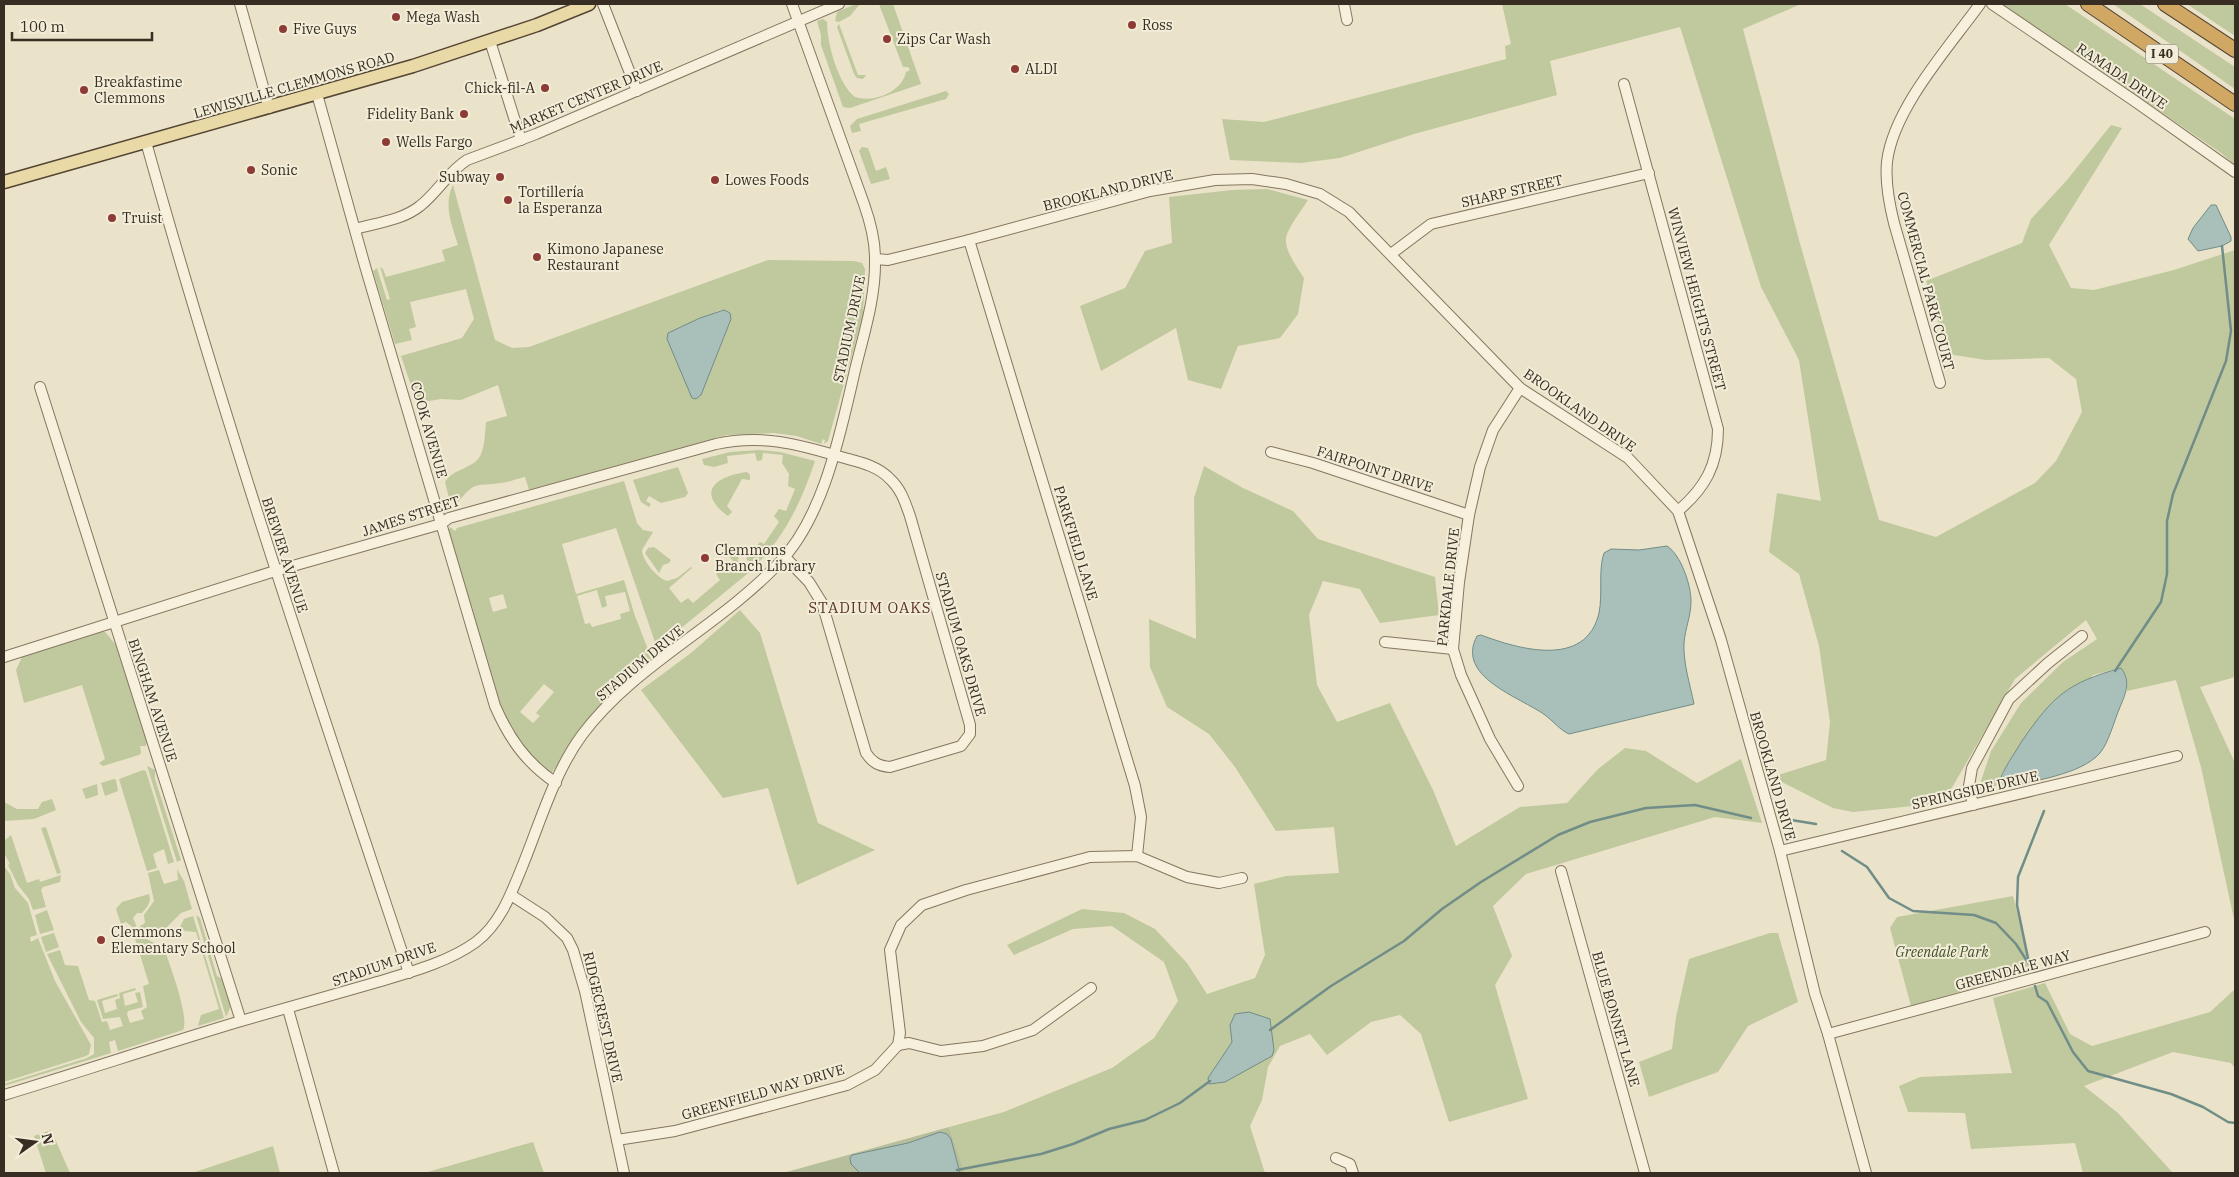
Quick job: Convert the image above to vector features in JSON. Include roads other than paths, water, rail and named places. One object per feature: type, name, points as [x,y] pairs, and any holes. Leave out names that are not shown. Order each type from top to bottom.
[{"type":"highway","name":"I 40","points":[[2088,4],[2235,104]]},
{"type":"highway","points":[[2165,4],[2235,50]]},
{"type":"main road","name":"LEWISVILLE CLEMMONS ROAD","points":[[4,182],[317,94],[490,41],[589,4]]},
{"type":"street","points":[[240,4],[269,108]]},
{"type":"street","points":[[603,4],[637,91]]},
{"type":"street","name":"STADIUM DRIVE","points":[[4,1095],[241,1021],[409,973],[476,942],[490,930],[511,895],[556,783],[580,738],[613,701],[730,608],[785,557],[806,527],[832,454],[870,310],[874,290],[875,259],[870,223],[792,4]]},
{"type":"street","name":"MARKET CENTER DRIVE","points":[[355,229],[413,211],[426,202],[460,165],[839,4]]},
{"type":"street","points":[[1344,4],[1347,20]]},
{"type":"street","name":"COMMERCIAL PARK COURT","points":[[1940,383],[1894,223],[1888,197],[1887,163],[1895,130],[1905,110],[1980,4]]},
{"type":"street","name":"RAMADA DRIVE","points":[[1992,4],[2235,172]]},
{"type":"street","points":[[490,41],[521,140]]},
{"type":"street","name":"WINVIEW HEIGHTS STREET","points":[[1624,84],[1718,429],[1716,456],[1709,477],[1690,502],[1678,512]]},
{"type":"street","name":"COOK AVENUE","points":[[317,94],[495,706],[504,728],[516,746],[533,765],[556,783]]},
{"type":"street","name":"BREWER AVENUE","points":[[146,142],[180,267],[274,571],[409,973]]},
{"type":"street","name":"SHARP STREET","points":[[1391,254],[1431,224],[1649,173]]},
{"type":"street","name":"BROOKLAND DRIVE","points":[[875,259],[888,260],[969,240],[1150,191],[1215,180],[1252,179],[1286,184],[1320,194],[1349,212],[1520,388],[1628,458],[1678,512],[1721,640],[1780,851],[1815,994],[1828,1034],[1866,1173]]},
{"type":"street","name":"PARKFIELD LANE","points":[[969,240],[1135,786],[1141,817],[1136,856]]},
{"type":"street","name":"BINGHAM AVENUE","points":[[40,387],[241,1021]]},
{"type":"street","name":"PARKDALE DRIVE","points":[[1518,786],[1490,739],[1462,675],[1453,648],[1469,515],[1487,443],[1492,430],[1520,388]]},
{"type":"street","name":"JAMES STREET","points":[[4,657],[274,571],[441,524],[449,518],[728,441],[778,440],[832,454]]},
{"type":"street","name":"FAIRPOINT DRIVE","points":[[1271,452],[1313,463],[1469,515]]},
{"type":"street","name":"STADIUM OAKS DRIVE","points":[[785,557],[809,582],[822,603],[869,758],[882,766],[890,767],[961,746],[970,734],[970,726],[904,499],[898,487],[881,471],[870,465],[832,454]]},
{"type":"street","points":[[1973,805],[1969,786],[1972,768],[2009,699],[2048,663],[2082,636]]},
{"type":"street","points":[[1385,642],[1453,648]]},
{"type":"street","name":"SPRINGSIDE DRIVE","points":[[1780,851],[2177,756]]},
{"type":"street","points":[[1091,988],[1033,1030],[983,1046],[941,1051],[910,1043],[898,1044],[900,1033],[890,950],[901,925],[922,905],[966,890],[1090,857],[1136,856],[1187,877],[1219,882],[1242,878]]},
{"type":"street","name":"BLUE BONNET LANE","points":[[1561,871],[1645,1173]]},
{"type":"street","name":"RIDGECREST DRIVE","points":[[511,895],[545,917],[567,938],[573,950],[585,992],[624,1173]]},
{"type":"street","name":"GREENDALE WAY","points":[[1828,1034],[2205,932]]},
{"type":"street","points":[[288,1009],[334,1173]]},
{"type":"street","name":"GREENFIELD WAY DRIVE","points":[[617,1140],[675,1131],[847,1085],[875,1070],[898,1044]]},
{"type":"street","points":[[1336,1158],[1350,1164],[1353,1173]]},
{"type":"water","points":[[2211,205],[2216,205],[2231,237],[2231,241],[2222,246],[2198,251],[2188,239],[2193,228]]},
{"type":"water","points":[[724,310],[730,313],[731,319],[701,395],[696,399],[692,398],[667,339],[668,333],[700,318]]},
{"type":"water","points":[[1667,546],[1681,563],[1691,594],[1691,607],[1684,651],[1694,704],[1569,734],[1545,715],[1493,684],[1482,674],[1475,663],[1473,650],[1477,636],[1481,635],[1531,649],[1549,650],[1566,648],[1580,642],[1592,631],[1599,613],[1601,567],[1604,553],[1611,549],[1639,550]]},
{"type":"water","points":[[2121,668],[2127,682],[2126,692],[2109,737],[2100,753],[2092,761],[2055,776],[2003,788],[1998,785],[2005,768],[2022,741],[2053,702],[2063,693],[2087,679]]},
{"type":"water","points":[[1249,1012],[1270,1019],[1274,1050],[1272,1056],[1225,1082],[1209,1084],[1208,1078],[1232,1042],[1230,1025],[1235,1014]]},
{"type":"water","points":[[940,1132],[947,1134],[951,1139],[960,1173],[860,1173],[851,1164],[850,1158],[852,1155],[908,1143]]},
{"type":"waterway","points":[[2115,671],[2161,602],[2167,574],[2167,521],[2173,494],[2226,361],[2231,331],[2222,246]]},
{"type":"waterway","points":[[1270,1030],[1331,986],[1404,941],[1442,909],[1481,882],[1558,835],[1590,822],[1646,808],[1695,805],[1751,818]]},
{"type":"waterway","points":[[2029,963],[2017,905],[2018,877],[2044,811]]},
{"type":"waterway","points":[[1785,819],[1816,824]]},
{"type":"waterway","points":[[1842,851],[1867,867],[1889,898],[1913,911],[1974,915],[1996,923],[2016,944],[2029,964]]},
{"type":"waterway","points":[[2035,986],[2038,996],[2047,1002],[2073,1052],[2088,1071],[2171,1094],[2203,1107],[2228,1122],[2235,1123]]},
{"type":"waterway","points":[[957,1170],[1041,1154],[1073,1144],[1109,1129],[1145,1120],[1180,1103],[1210,1081]]},
{"type":"place","name":"Mega Wash","points":[[396,17]]},
{"type":"place","name":"Ross","points":[[1132,25]]},
{"type":"place","name":"Five Guys","points":[[283,29]]},
{"type":"place","name":"Zips Car Wash","points":[[887,39]]},
{"type":"place","name":"ALDI","points":[[1015,69]]},
{"type":"place","name":"Chick-fil-A","points":[[545,88]]},
{"type":"place","name":"Breakfastime Clemmons","points":[[84,90]]},
{"type":"place","name":"Fidelity Bank","points":[[464,114]]},
{"type":"place","name":"Wells Fargo","points":[[386,142]]},
{"type":"place","name":"Sonic","points":[[251,170]]},
{"type":"place","name":"Subway","points":[[500,177]]},
{"type":"place","name":"Lowes Foods","points":[[715,180]]},
{"type":"place","name":"Tortillería la Esperanza","points":[[508,200]]},
{"type":"place","name":"Truist","points":[[112,218]]},
{"type":"place","name":"Kimono Japanese Restaurant","points":[[537,257]]},
{"type":"place","name":"Clemmons Branch Library","points":[[705,558]]},
{"type":"place","name":"Clemmons Elementary School","points":[[101,940]]},
{"type":"district","name":"STADIUM OAKS","points":[[870,608]]},
{"type":"park label","name":"Greendale Park","points":[[1942,952]]}]
